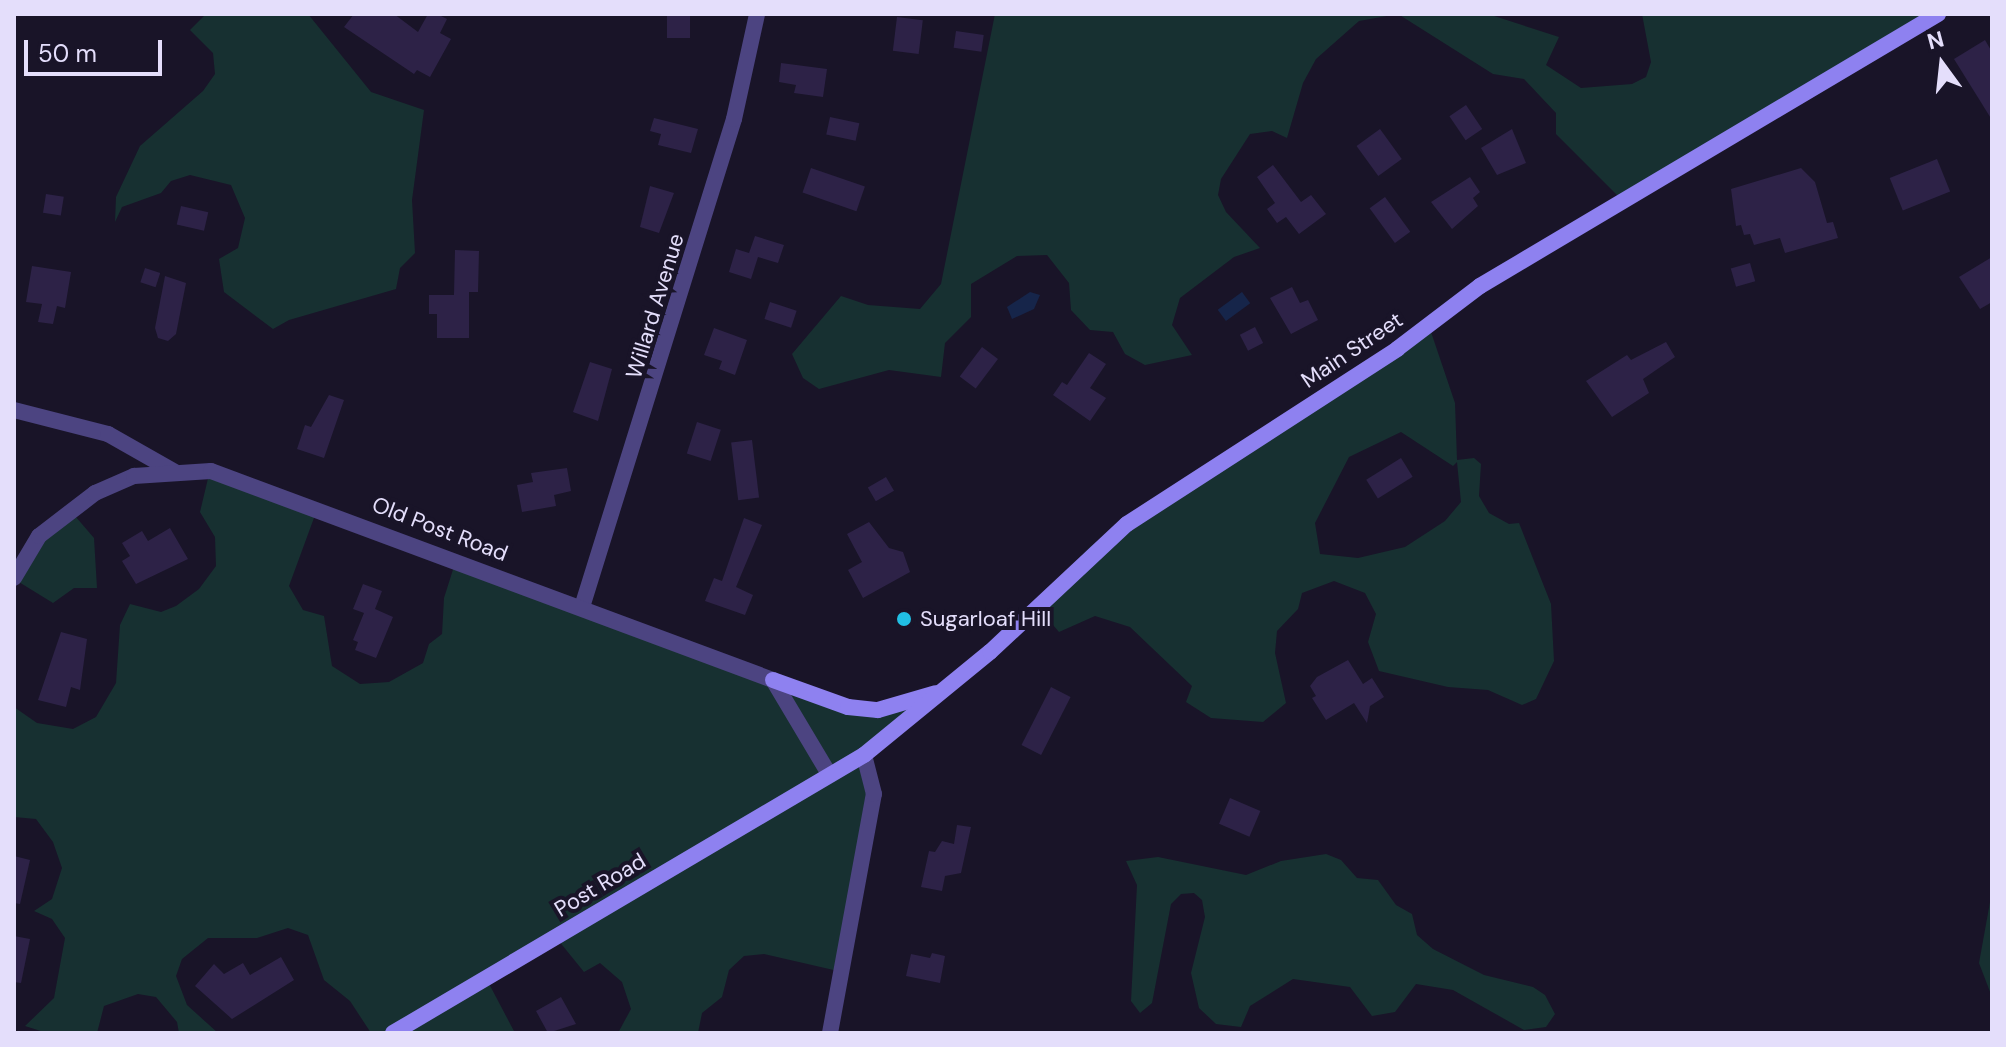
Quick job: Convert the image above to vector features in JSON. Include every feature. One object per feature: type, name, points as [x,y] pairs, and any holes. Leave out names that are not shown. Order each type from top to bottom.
[{"type":"main road","name":"Main Street","points":[[829,774],[864,755],[948,688],[1153,506],[1397,349],[1480,286],[1938,14]]},
{"type":"main road","points":[[773,680],[848,707],[878,710],[948,688]]},
{"type":"main road","name":"Post Road","points":[[393,1033],[829,774]]},
{"type":"street","name":"Willard Avenue","points":[[582,607],[730,134],[757,14]]},
{"type":"street","points":[[14,410],[108,434],[177,472]]},
{"type":"street","name":"Old Post Road","points":[[14,578],[39,536],[95,493],[134,476],[211,471],[259,485],[773,680]]},
{"type":"street","points":[[773,680],[829,774]]},
{"type":"street","points":[[830,1033],[874,794],[864,755]]},
{"type":"green space","points":[[206,14],[308,14],[371,92],[424,110],[412,200],[415,253],[400,268],[396,289],[289,320],[273,329],[224,292],[219,259],[238,248],[245,218],[231,185],[190,175],[171,181],[161,193],[122,207],[115,222],[116,197],[140,146],[203,91],[215,74],[213,53],[190,30]]},
{"type":"green space","points":[[995,14],[1398,14],[1359,21],[1316,59],[1303,83],[1287,138],[1272,131],[1250,134],[1221,179],[1218,195],[1226,212],[1260,248],[1234,257],[1180,298],[1172,325],[1192,355],[1145,365],[1125,354],[1113,332],[1090,330],[1071,310],[1069,283],[1047,255],[1017,256],[971,284],[971,317],[945,343],[941,377],[889,370],[819,389],[803,378],[792,354],[841,296],[868,305],[920,309],[941,284]]},
{"type":"green space","points":[[1398,14],[1488,14],[1559,37],[1546,65],[1581,88],[1632,84],[1646,77],[1651,62],[1642,14],[1932,14],[1623,201],[1556,134],[1556,113],[1524,79],[1493,74]]},
{"type":"green space","points":[[1429,326],[1455,403],[1457,460],[1474,458],[1481,464],[1479,496],[1489,513],[1509,524],[1519,523],[1551,604],[1554,661],[1536,699],[1522,705],[1488,690],[1448,687],[1379,671],[1368,642],[1376,614],[1365,593],[1334,581],[1302,593],[1298,609],[1277,631],[1275,653],[1286,703],[1263,722],[1211,718],[1186,702],[1192,686],[1130,627],[1095,616],[1059,632],[1035,604],[1091,546]],"holes":[[[1401,432],[1453,466],[1457,462],[1461,502],[1445,521],[1405,547],[1358,558],[1320,554],[1315,523],[1349,457]]]},
{"type":"green space","points":[[210,470],[318,507],[289,586],[303,610],[324,616],[332,666],[360,684],[389,682],[423,663],[429,644],[442,634],[444,598],[457,557],[869,707],[935,692],[864,751],[872,770],[838,971],[764,954],[744,956],[729,970],[722,997],[702,1013],[698,1033],[618,1033],[631,1009],[622,982],[600,963],[584,972],[554,935],[486,978],[515,1033],[371,1033],[350,1001],[324,980],[308,935],[288,928],[257,938],[208,938],[182,959],[176,976],[187,1005],[218,1033],[179,1033],[177,1022],[156,997],[138,994],[104,1006],[97,1033],[47,1033],[25,1026],[54,998],[65,938],[52,919],[34,911],[52,899],[62,868],[53,842],[36,819],[14,817],[14,707],[37,723],[73,729],[96,717],[116,683],[120,625],[130,604],[161,612],[176,606],[199,589],[216,566],[215,537],[200,512]]},
{"type":"green space","points":[[69,509],[94,538],[97,588],[74,588],[53,603],[14,579]]},
{"type":"green space","points":[[1326,854],[1341,860],[1357,878],[1378,880],[1396,905],[1412,914],[1417,935],[1433,949],[1484,975],[1533,987],[1545,995],[1555,1014],[1546,1027],[1524,1030],[1453,990],[1416,984],[1395,1012],[1372,1016],[1350,987],[1293,979],[1250,1006],[1241,1027],[1216,1024],[1199,1008],[1191,973],[1205,917],[1202,900],[1194,893],[1181,894],[1171,904],[1152,1003],[1140,1013],[1131,1001],[1137,885],[1126,861],[1158,857],[1246,875],[1281,861]]},
{"type":"green space","points":[[1992,891],[1992,997],[1979,963]]},
{"type":"water","points":[[1030,292],[1040,295],[1034,309],[1012,319],[1007,307]]},
{"type":"water","points":[[1242,292],[1250,303],[1226,321],[1218,310]]},
{"type":"building","points":[[354,14],[394,14],[418,32],[428,14],[437,14],[447,19],[440,33],[451,39],[430,77],[417,70],[414,74],[344,27]]},
{"type":"building","points":[[667,14],[690,14],[690,38],[667,38]]},
{"type":"building","points":[[897,17],[923,20],[919,54],[893,51]]},
{"type":"building","points":[[956,31],[984,35],[981,52],[954,48]]},
{"type":"building","points":[[1985,40],[1992,52],[1992,120],[1954,59]]},
{"type":"building","points":[[781,63],[827,69],[823,97],[794,93],[796,85],[779,82]]},
{"type":"building","points":[[1466,105],[1482,129],[1466,140],[1449,116]]},
{"type":"building","points":[[830,117],[859,123],[856,141],[826,135]]},
{"type":"building","points":[[654,118],[698,129],[691,153],[658,145],[661,134],[650,131]]},
{"type":"building","points":[[1380,129],[1402,159],[1378,176],[1357,146]]},
{"type":"building","points":[[1512,129],[1526,163],[1497,175],[1481,148]]},
{"type":"building","points":[[1937,159],[1950,191],[1903,211],[1890,178]]},
{"type":"building","points":[[1273,165],[1301,202],[1311,195],[1326,214],[1299,234],[1286,217],[1277,223],[1267,209],[1275,203],[1257,177]]},
{"type":"building","points":[[811,168],[865,187],[856,211],[803,193]]},
{"type":"building","points":[[1801,168],[1815,182],[1827,223],[1833,222],[1838,238],[1785,253],[1780,238],[1754,245],[1750,234],[1744,235],[1741,225],[1736,226],[1731,189]]},
{"type":"building","points":[[1470,177],[1480,192],[1473,198],[1478,206],[1452,229],[1431,202]]},
{"type":"building","points":[[650,186],[674,193],[659,233],[640,227]]},
{"type":"building","points":[[46,194],[64,197],[61,216],[43,213]]},
{"type":"building","points":[[1385,197],[1410,232],[1395,243],[1370,208]]},
{"type":"building","points":[[181,206],[208,212],[204,231],[177,225]]},
{"type":"building","points":[[755,236],[784,245],[778,263],[758,257],[751,279],[729,272],[736,249],[749,253]]},
{"type":"building","points":[[455,250],[479,251],[478,292],[469,292],[469,338],[437,338],[437,314],[429,314],[429,295],[454,295]]},
{"type":"building","points":[[1992,257],[1992,302],[1980,309],[1959,277]]},
{"type":"building","points":[[1750,263],[1755,281],[1736,287],[1731,269]]},
{"type":"building","points":[[32,266],[71,272],[65,308],[57,306],[53,324],[38,322],[42,304],[26,302]]},
{"type":"building","points":[[145,268],[160,273],[156,287],[140,282]]},
{"type":"building","points":[[165,276],[186,283],[176,334],[168,341],[158,338],[155,328]]},
{"type":"building","points":[[1292,287],[1300,303],[1308,300],[1318,320],[1291,334],[1270,298]]},
{"type":"building","points":[[770,302],[797,311],[791,328],[764,319]]},
{"type":"building","points":[[1255,327],[1263,343],[1248,351],[1240,335]]},
{"type":"building","points":[[714,328],[747,340],[735,375],[719,369],[722,361],[704,355]]},
{"type":"building","points":[[1666,342],[1675,357],[1643,379],[1649,393],[1612,417],[1586,381],[1627,355],[1631,360]]},
{"type":"building","points":[[982,347],[998,359],[976,389],[960,377]]},
{"type":"building","points":[[1089,353],[1106,364],[1090,388],[1106,398],[1090,421],[1053,395],[1062,382],[1067,385]]},
{"type":"building","points":[[590,362],[612,369],[598,421],[573,412]]},
{"type":"building","points":[[329,395],[344,400],[324,458],[297,449],[305,425],[311,427]]},
{"type":"building","points":[[697,422],[721,430],[711,461],[687,453]]},
{"type":"building","points":[[752,440],[759,498],[738,500],[731,443]]},
{"type":"building","points":[[1401,458],[1413,477],[1378,498],[1366,480]]},
{"type":"building","points":[[567,468],[571,491],[554,495],[556,506],[522,512],[517,485],[533,482],[531,473]]},
{"type":"building","points":[[886,477],[894,491],[876,501],[868,488]]},
{"type":"building","points":[[744,518],[762,525],[736,587],[753,595],[745,615],[705,601],[714,578],[722,581]]},
{"type":"building","points":[[869,522],[889,548],[903,552],[910,572],[863,598],[848,570],[862,562],[847,534]]},
{"type":"building","points":[[170,528],[188,559],[136,584],[122,561],[130,556],[122,543],[142,531],[148,541]]},
{"type":"building","points":[[363,584],[382,591],[375,609],[393,617],[376,658],[355,650],[358,642],[353,640],[364,613],[353,609]]},
{"type":"building","points":[[61,632],[87,639],[80,690],[71,687],[66,707],[38,700]]},
{"type":"building","points":[[1348,660],[1363,684],[1372,678],[1384,697],[1370,706],[1367,723],[1354,703],[1326,720],[1312,698],[1316,696],[1310,686],[1317,677]]},
{"type":"building","points":[[1051,687],[1071,697],[1041,755],[1021,745]]},
{"type":"building","points":[[1230,798],[1260,811],[1249,837],[1219,824]]},
{"type":"building","points":[[957,825],[971,827],[961,873],[945,876],[942,891],[921,887],[929,851],[935,852],[942,841],[954,844]]},
{"type":"building","points":[[14,856],[30,860],[20,904],[14,903]]},
{"type":"building","points":[[14,936],[30,939],[21,983],[14,982]]},
{"type":"building","points":[[932,953],[945,956],[940,983],[906,976],[911,954],[930,958]]},
{"type":"building","points":[[281,957],[294,980],[232,1019],[195,986],[214,964],[224,974],[243,963],[250,975]]},
{"type":"building","points":[[561,997],[576,1024],[548,1033],[536,1011]]},
{"type":"place","name":"Sugarloaf Hill","points":[[904,619]]}]
